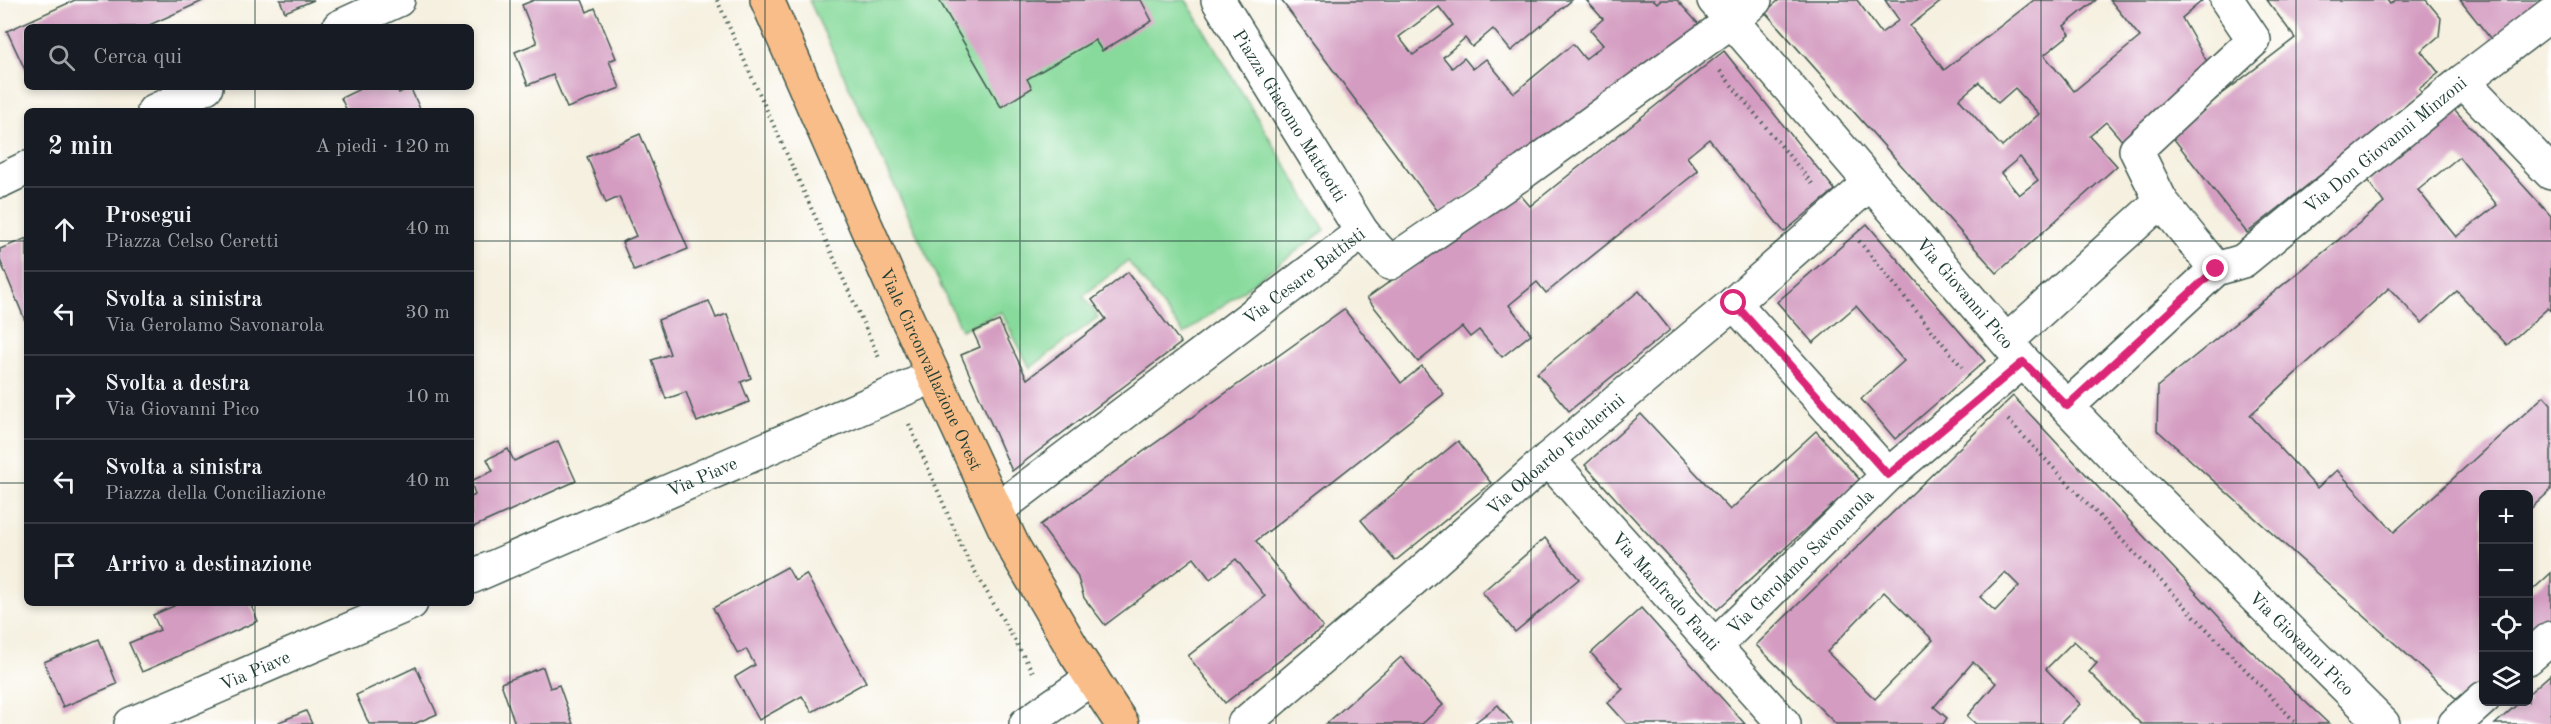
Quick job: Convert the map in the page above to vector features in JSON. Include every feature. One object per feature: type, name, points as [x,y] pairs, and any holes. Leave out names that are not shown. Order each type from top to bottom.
[{"type":"main road","name":"Viale Circonvallazione Ovest","points":[[767,0],[894,290],[1013,546],[1122,724]]},
{"type":"street","points":[[346,24],[398,0]]},
{"type":"street","name":"Piazza Giacomo Matteotti","points":[[1218,0],[1362,232]]},
{"type":"street","points":[[2067,406],[2216,269],[2161,201],[2136,150],[2254,40],[2227,0]]},
{"type":"street","name":"Via Cesare Battisti","points":[[997,510],[1362,232],[1390,263],[1525,171],[1734,7]]},
{"type":"street","name":"Via Giovanni Pico","points":[[1734,7],[1869,184],[2015,351],[2127,470],[2383,724]]},
{"type":"street","name":"Via Don Giovanni Minzoni","points":[[2216,269],[2243,261],[2463,81],[2551,14]]},
{"type":"street","points":[[2463,81],[2551,173]]},
{"type":"street","points":[[160,108],[199,90]]},
{"type":"street","points":[[0,181],[24,169]]},
{"type":"street","name":"Via Odoardo Focherini","points":[[1244,724],[1869,184]]},
{"type":"street","name":"Via Gerolamo Savonarola","points":[[1715,646],[2015,351],[2161,201]]},
{"type":"street","points":[[1734,303],[1888,475]]},
{"type":"street","name":"Via Piave","points":[[474,576],[934,376]]},
{"type":"street","name":"Via Manfredo Fanti","points":[[1548,459],[1784,724]]},
{"type":"street","name":"Via Piave","points":[[131,724],[404,606]]},
{"type":"street","points":[[2533,654],[2551,638]]},
{"type":"street","points":[[1026,724],[1092,678]]},
{"type":"street","points":[[2455,724],[2479,702]]},
{"type":"green space","points":[[809,0],[1186,0],[1325,230],[1184,334],[1128,261],[1083,296],[1098,317],[1030,368],[1001,312],[961,330]]},
{"type":"building","points":[[75,0],[205,0],[152,24],[24,24],[24,68],[7,31]]},
{"type":"building","points":[[280,0],[314,0],[285,12]]},
{"type":"building","points":[[534,0],[582,0],[587,12],[595,8],[616,58],[609,61],[620,88],[567,108],[553,75],[528,85],[515,52],[537,43],[522,5]]},
{"type":"building","points":[[939,0],[1141,0],[1152,21],[1102,51],[1095,40],[1027,79],[1032,88],[1001,107]]},
{"type":"building","points":[[1281,0],[1572,0],[1511,51],[1493,29],[1472,47],[1465,38],[1443,57],[1452,68],[1464,58],[1473,69],[1486,59],[1514,93],[1573,44],[1585,59],[1603,45],[1590,30],[1603,19],[1586,0],[1654,0],[1657,3],[1660,0],[1677,0],[1705,31],[1440,214]],"holes":[[[1439,7],[1453,25],[1413,55],[1399,37]]]},
{"type":"building","points":[[1779,0],[1857,0],[1881,33],[1899,20],[1885,0],[1943,0],[1910,26],[1944,70],[2034,0],[2096,0],[2064,26],[2070,34],[2044,55],[2074,91],[2140,37],[2110,0],[2203,0],[2182,18],[2210,67],[2124,143],[2106,122],[2090,136],[2117,166],[1997,273],[1765,12]],"holes":[[[1979,82],[1998,103],[2015,88],[2039,114],[2002,147],[1959,99]],[[2020,157],[2038,180],[2019,195],[2001,173]]]},
{"type":"building","points":[[2267,0],[2387,0],[2390,4],[2396,0],[2426,0],[2441,18],[2439,36],[2421,51],[2439,73],[2419,89],[2423,94],[2247,233],[2170,134],[2295,38]]},
{"type":"building","points":[[2460,0],[2549,0],[2494,43]]},
{"type":"building","points":[[1724,51],[1835,190],[1784,232],[1709,139],[1687,157],[1698,171],[1546,293],[1537,282],[1509,305],[1531,334],[1502,357],[1479,330],[1470,337],[1462,327],[1418,362],[1367,298],[1517,191],[1530,206]]},
{"type":"building","points":[[358,90],[398,90],[399,93],[411,90],[420,108],[346,108],[341,98]]},
{"type":"building","points":[[2454,109],[2551,216],[2551,311],[2548,308],[2507,345],[2457,291],[2422,323],[2389,288],[2250,415],[2317,488],[2337,470],[2394,532],[2544,396],[2551,404],[2551,490],[2533,506],[2533,490],[2479,490],[2479,687],[2461,703],[2157,430],[2158,386],[2384,203],[2368,181]],"holes":[[[2459,157],[2497,205],[2456,237],[2418,190]]]},
{"type":"building","points":[[640,134],[688,249],[634,271],[622,242],[636,236],[619,197],[606,203],[587,157]]},
{"type":"building","points":[[1867,224],[1985,361],[1895,439],[1861,399],[1904,361],[1856,306],[1813,343],[1777,302]]},
{"type":"building","points":[[24,239],[24,318],[0,260],[0,249]]},
{"type":"building","points":[[1128,272],[1181,343],[1012,471],[961,355],[980,347],[973,332],[999,321],[1027,379],[1106,319],[1092,300]]},
{"type":"building","points":[[1639,291],[1670,330],[1569,411],[1537,373]]},
{"type":"building","points":[[709,301],[716,318],[727,314],[751,378],[741,382],[749,402],[697,422],[686,392],[666,399],[652,360],[670,354],[658,320]]},
{"type":"building","points":[[1344,309],[1401,383],[1422,366],[1444,394],[1256,541],[1323,627],[1225,703],[1188,656],[1265,596],[1236,559],[1210,579],[1194,558],[1105,625],[1084,598],[1077,575],[1040,525]]},
{"type":"building","points":[[2013,396],[2247,647],[2329,724],[2141,724],[2089,672],[2097,663],[2074,641],[2046,669],[2080,704],[2060,724],[1976,724],[1967,716],[1996,683],[1973,662],[1934,707],[1947,718],[1943,724],[1836,724],[1756,645]],"holes":[[[2005,572],[2019,586],[1995,611],[1980,597]],[[1884,592],[1933,640],[1875,699],[1827,652]]]},
{"type":"building","points":[[1641,414],[1730,510],[1816,431],[1860,480],[1717,610],[1585,465]]},
{"type":"building","points":[[558,441],[576,481],[474,527],[474,480],[493,471],[487,459],[508,449],[514,461]]},
{"type":"building","points":[[1458,441],[1491,483],[1395,561],[1361,520]]},
{"type":"building","points":[[1545,538],[1579,579],[1515,632],[1482,592]]},
{"type":"building","points":[[787,567],[795,581],[806,574],[866,682],[812,712],[802,696],[759,720],[735,677],[755,665],[746,649],[738,654],[713,608]]},
{"type":"building","points":[[2551,573],[2551,621],[2533,637],[2533,598],[2533,589]]},
{"type":"building","points":[[174,606],[251,606],[258,621],[142,672],[129,643],[160,630],[153,615]]},
{"type":"building","points":[[1641,608],[1745,724],[1627,724],[1608,703],[1623,689],[1591,653]]},
{"type":"building","points":[[99,639],[117,684],[63,707],[44,662]]},
{"type":"building","points":[[1401,657],[1443,705],[1422,724],[1326,724]]},
{"type":"building","points":[[416,667],[437,714],[414,724],[369,724],[356,695]]},
{"type":"building","points":[[543,667],[550,688],[559,685],[573,724],[515,724],[501,683]]},
{"type":"building","points":[[2551,674],[2551,724],[2495,724],[2515,706],[2533,706],[2533,690]]},
{"type":"building","points":[[1498,705],[1513,724],[1473,724]]},
{"type":"building","points":[[306,711],[312,724],[279,724],[279,722]]},
{"type":"route","points":[[1734,303],[1888,475],[2023,362],[2067,406],[2216,269]]}]
